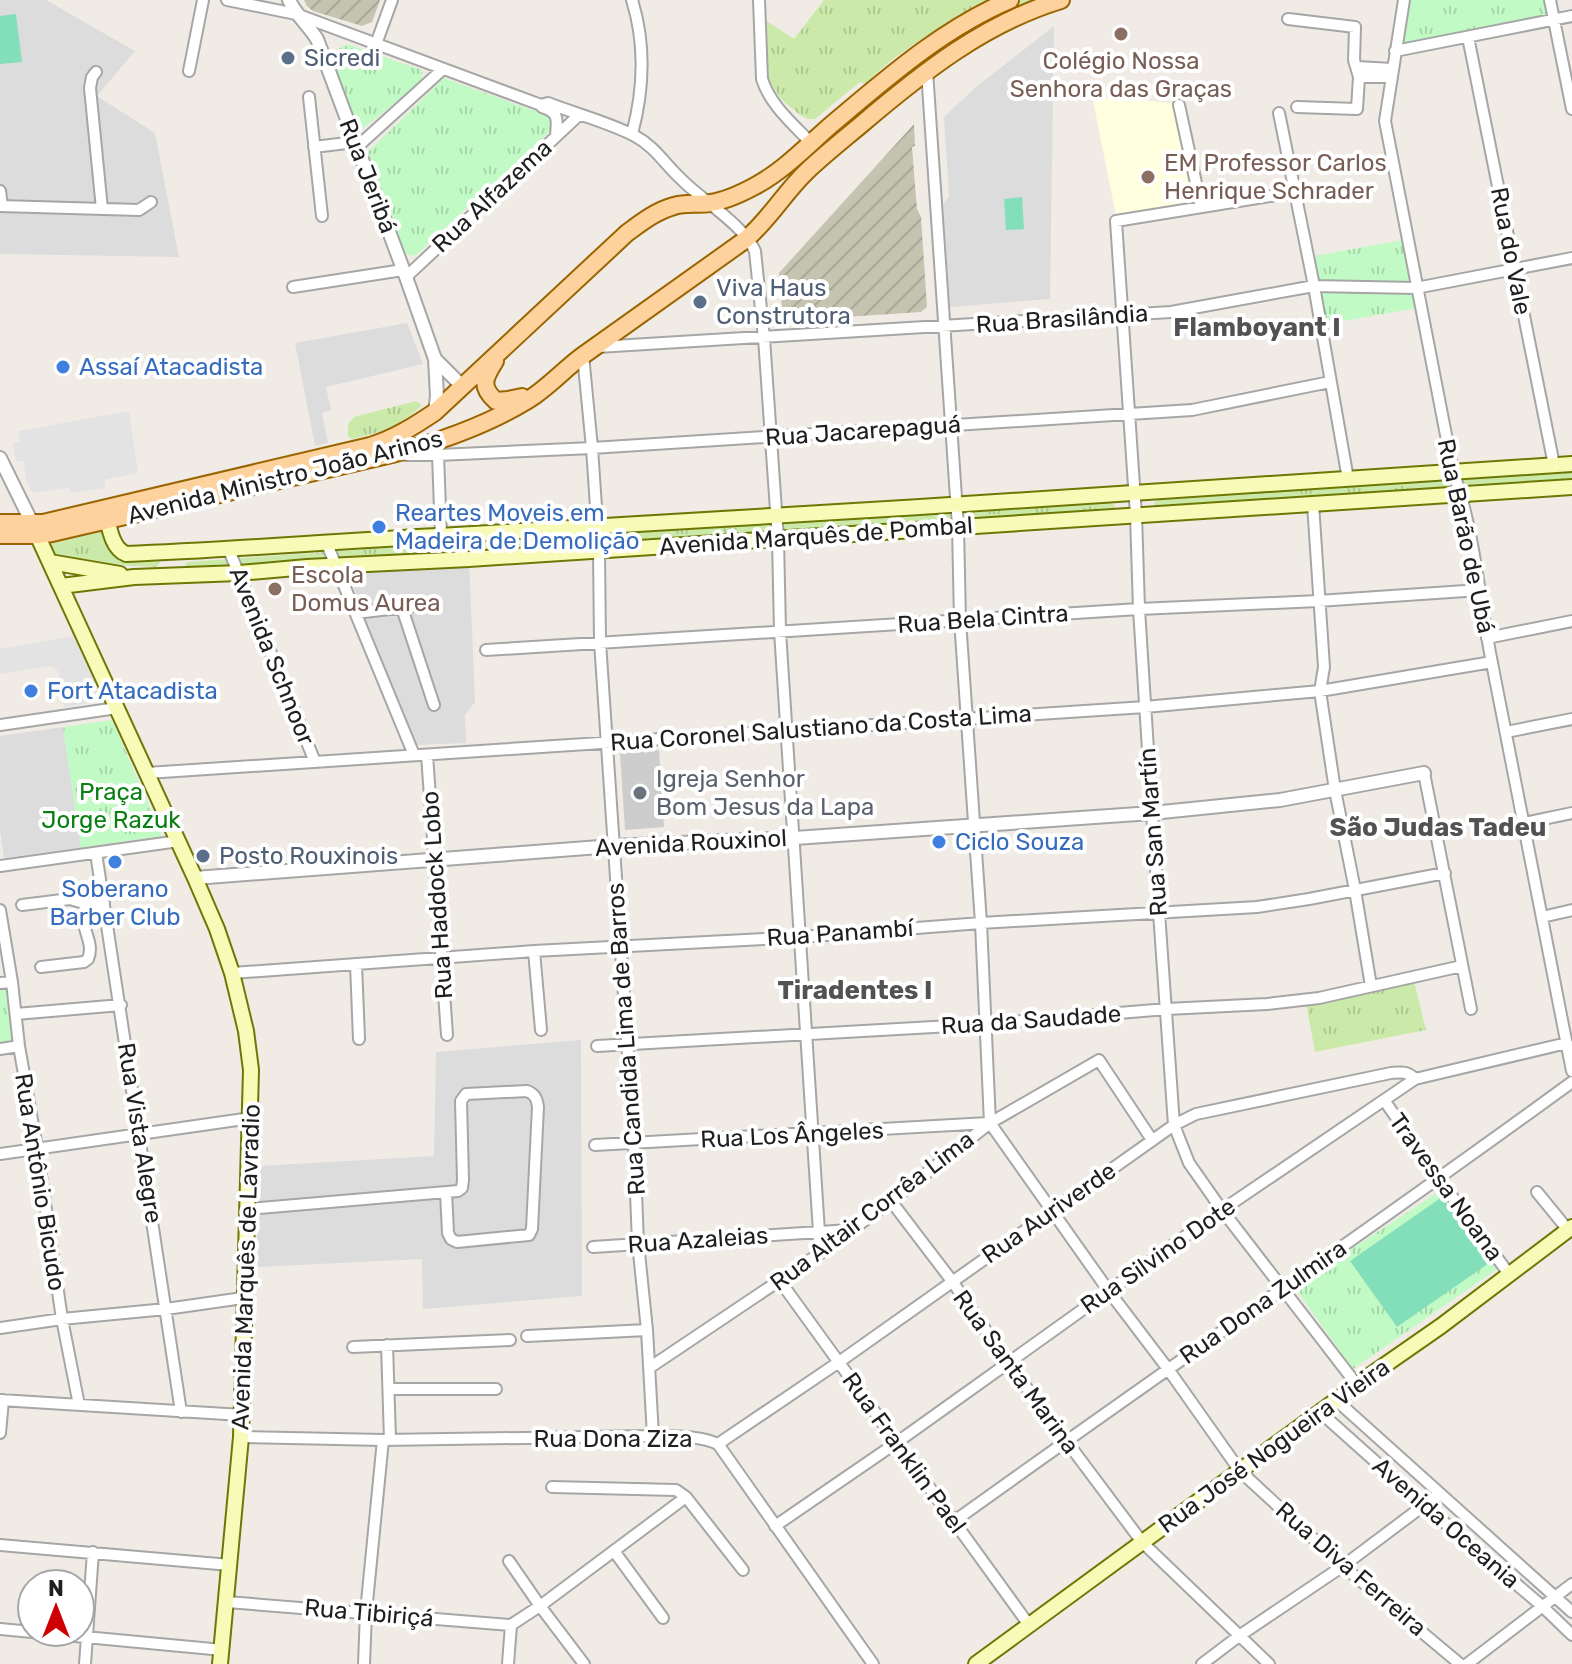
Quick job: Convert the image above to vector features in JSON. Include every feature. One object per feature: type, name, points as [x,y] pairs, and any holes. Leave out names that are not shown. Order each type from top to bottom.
[{"type":"main road","name":"Avenida Ministro João Arinos","points":[[106,515],[370,446],[397,436],[435,412],[650,215],[672,206],[709,204],[757,185],[927,47],[973,18],[1010,0]]},
{"type":"main road","name":"Avenida Ministro João Arinos","points":[[34,529],[43,523],[106,515],[392,454],[473,428],[529,399],[747,238],[789,190],[824,157],[927,70],[1006,22],[1061,0]]},
{"type":"main road","points":[[811,143],[824,157]]},
{"type":"main road","points":[[496,401],[487,391],[485,381],[506,346]]},
{"type":"main road","points":[[462,386],[482,398],[496,401],[528,396],[552,382]]},
{"type":"main road","name":"Avenida Marquês de Pombal","points":[[106,515],[115,543],[122,553],[176,552],[604,528],[1572,464]]},
{"type":"main road","points":[[1460,471],[1466,494]]},
{"type":"main road","points":[[1433,473],[1436,496]]},
{"type":"main road","name":"Avenida Marquês de Pombal","points":[[61,586],[134,577],[576,552],[1572,487]]},
{"type":"main road","points":[[1141,492],[1146,506],[1142,515]]},
{"type":"main road","points":[[1115,494],[1118,507],[1115,517]]},
{"type":"main road","points":[[963,504],[968,512],[964,527]]},
{"type":"main road","points":[[934,506],[939,520],[937,528]]},
{"type":"main road","points":[[782,516],[783,539]]},
{"type":"main road","points":[[753,518],[757,532],[755,540]]},
{"type":"main road","points":[[0,523],[34,529]]},
{"type":"main road","points":[[604,528],[608,537],[605,550]]},
{"type":"main road","points":[[0,535],[34,529]]},
{"type":"main road","points":[[34,529],[61,586]]},
{"type":"main road","points":[[575,529],[576,552]]},
{"type":"main road","points":[[156,576],[163,563],[176,552]]},
{"type":"main road","points":[[50,562],[134,577]]},
{"type":"main road","name":"Avenida Marquês de Lavradio","points":[[61,586],[217,929],[246,1031],[251,1070],[251,1118],[243,1298],[242,1415],[221,1657]]},
{"type":"main road","name":"Rua José Nogueira Vieira","points":[[976,1664],[1569,1232]]},
{"type":"street","points":[[189,71],[203,0]]},
{"type":"street","points":[[227,0],[296,14],[541,105],[556,117],[556,136]]},
{"type":"street","name":"Rua Jeribá","points":[[289,0],[296,14],[317,39],[435,359]]},
{"type":"street","points":[[376,44],[392,0]]},
{"type":"street","points":[[632,0],[641,42],[643,81],[632,134]]},
{"type":"street","points":[[759,0],[765,88],[777,107],[811,143]]},
{"type":"street","name":"Rua Barão de Ubá","points":[[1404,0],[1385,121],[1416,288],[1460,471]]},
{"type":"street","points":[[1550,0],[1572,109]]},
{"type":"street","points":[[1395,51],[1572,16]]},
{"type":"street","points":[[1288,19],[1355,27],[1357,109],[1297,107]]},
{"type":"street","name":"Rua do Vale","points":[[1468,37],[1554,465]]},
{"type":"street","points":[[314,147],[356,145],[443,69]]},
{"type":"street","points":[[927,70],[952,425],[963,504]]},
{"type":"street","points":[[96,72],[90,88],[102,209]]},
{"type":"street","points":[[1358,72],[1392,73]]},
{"type":"street","points":[[309,97],[322,216]]},
{"type":"street","points":[[541,105],[548,103],[632,134],[651,146],[680,179],[747,238],[755,251],[771,436],[782,516]]},
{"type":"street","points":[[1179,105],[1201,206]]},
{"type":"street","points":[[1279,113],[1348,479]]},
{"type":"street","name":"Rua Alfazema","points":[[405,273],[579,115]]},
{"type":"street","points":[[0,191],[1,206],[139,210],[151,202]]},
{"type":"street","points":[[1141,492],[1130,414],[1116,221],[1295,192]]},
{"type":"street","name":"Rua Brasilândia","points":[[590,351],[1171,312],[1314,286],[1416,288],[1572,258]]},
{"type":"street","points":[[293,287],[405,273]]},
{"type":"street","points":[[590,351],[592,448],[604,528]]},
{"type":"street","points":[[435,359],[462,386]]},
{"type":"street","points":[[435,359],[435,412]]},
{"type":"street","name":"Rua Jacarepaguá","points":[[392,454],[592,448],[1192,410],[1330,382]]},
{"type":"street","points":[[438,455],[441,536]]},
{"type":"street","points":[[0,458],[34,529]]},
{"type":"street","name":"Rua Barão de Ubá","points":[[1466,494],[1487,638],[1572,1071]]},
{"type":"street","points":[[1313,504],[1324,667],[1320,691],[1371,986]]},
{"type":"street","name":"Rua San Martín","points":[[1142,515],[1139,609],[1174,1125],[1189,1163],[1222,1210],[1357,1385]]},
{"type":"street","points":[[964,527],[960,620],[981,923],[990,1123]]},
{"type":"street","points":[[783,539],[780,631],[808,1036],[819,1254]]},
{"type":"street","points":[[327,544],[414,755]]},
{"type":"street","name":"Avenida Schnoor","points":[[229,550],[315,762]]},
{"type":"street","name":"Rua Candida Lima de Barros","points":[[605,550],[600,642],[653,1436]]},
{"type":"street","name":"Rua Bela Cintra","points":[[486,650],[1480,590]]},
{"type":"street","points":[[356,613],[431,604]]},
{"type":"street","points":[[402,608],[434,705]]},
{"type":"street","points":[[1487,638],[1572,621]]},
{"type":"street","name":"Rua Coronel Salustiano da Costa Lima","points":[[147,773],[1145,707],[1320,691],[1492,662]]},
{"type":"street","points":[[0,725],[117,708]]},
{"type":"street","points":[[1506,732],[1572,719]]},
{"type":"street","name":"Rua Haddock Lobo","points":[[427,755],[447,1035]]},
{"type":"street","points":[[1424,773],[1471,1009]]},
{"type":"street","name":"Avenida Rouxinol","points":[[195,878],[613,846],[795,838],[1152,813],[1280,800],[1424,773]]},
{"type":"street","points":[[1524,823],[1572,813]]},
{"type":"street","points":[[0,866],[179,841]]},
{"type":"street","name":"Rua Vista Alegre","points":[[96,853],[181,1412]]},
{"type":"street","name":"Rua Panambí","points":[[232,973],[534,951],[1257,907],[1445,873]]},
{"type":"street","points":[[22,905],[70,899],[87,904],[104,903]]},
{"type":"street","points":[[41,967],[88,959],[90,949],[82,917],[87,904]]},
{"type":"street","name":"Rua Antônio Bicudo","points":[[0,910],[62,1319],[79,1405]]},
{"type":"street","points":[[1542,917],[1572,910]]},
{"type":"street","points":[[534,951],[541,1030]]},
{"type":"street","points":[[356,964],[359,1039]]},
{"type":"street","name":"Rua da Saudade","points":[[597,1046],[808,1036],[1280,1002],[1319,998],[1462,966]]},
{"type":"street","points":[[0,983],[12,982]]},
{"type":"street","points":[[16,1014],[121,1005]]},
{"type":"street","name":"Rua Silvino Dote","points":[[775,1526],[1222,1210],[1415,1079],[1567,1043]]},
{"type":"street","points":[[0,1049],[19,1046]]},
{"type":"street","name":"Rua Altair Corrêa Lima","points":[[649,1368],[819,1254],[990,1123],[1099,1060],[1152,1140]]},
{"type":"street","name":"Rua Auriverde","points":[[718,1444],[1174,1125],[1196,1114],[1391,1073],[1409,1073],[1415,1079]]},
{"type":"street","name":"Rua Dona Zulmira","points":[[953,1522],[1572,1082]]},
{"type":"street","points":[[248,1209],[446,1192],[458,1191],[462,1188],[463,1180],[461,1101],[466,1094],[533,1093],[538,1107],[532,1229],[529,1235],[457,1242],[451,1239],[446,1192]]},
{"type":"street","name":"Travessa Noana","points":[[1384,1100],[1509,1274]]},
{"type":"street","points":[[0,1154],[251,1118]]},
{"type":"street","name":"Rua Los Ângeles","points":[[595,1145],[990,1123]]},
{"type":"street","name":"Rua Diva Ferreira","points":[[990,1123],[1240,1471],[1343,1566],[1460,1664]]},
{"type":"street","points":[[1537,1192],[1569,1232]]},
{"type":"street","name":"Rua Santa Marina","points":[[891,1201],[1142,1542],[1269,1664]]},
{"type":"street","name":"Rua Azaleias","points":[[593,1247],[851,1230]]},
{"type":"street","name":"Rua Franklin Pael","points":[[780,1281],[1029,1625]]},
{"type":"street","points":[[0,1328],[243,1298]]},
{"type":"street","points":[[527,1336],[647,1330]]},
{"type":"street","points":[[353,1347],[510,1340]]},
{"type":"street","points":[[364,1664],[366,1612],[387,1440],[387,1345]]},
{"type":"street","points":[[389,1389],[496,1389]]},
{"type":"street","points":[[0,1433],[2,1400],[242,1415]]},
{"type":"street","name":"Avenida Oceania","points":[[1336,1400],[1572,1612]]},
{"type":"street","name":"Avenida Oceania","points":[[1320,1412],[1572,1635]]},
{"type":"street","name":"Rua Dona Ziza","points":[[241,1437],[387,1440],[653,1436],[708,1440],[718,1444],[873,1664]]},
{"type":"street","points":[[552,1487],[676,1490],[686,1497],[743,1570]]},
{"type":"street","points":[[1202,1664],[1343,1566],[1439,1494]]},
{"type":"street","points":[[508,1664],[511,1625],[686,1497]]},
{"type":"street","points":[[0,1545],[230,1565]]},
{"type":"street","points":[[614,1551],[663,1618]]},
{"type":"street","points":[[92,1568],[93,1552]]},
{"type":"street","points":[[509,1561],[584,1664]]},
{"type":"street","points":[[1467,1664],[1572,1584]]},
{"type":"street","name":"Rua Tibiriçá","points":[[227,1602],[511,1625]]},
{"type":"street","points":[[96,1639],[221,1657]]},
{"type":"shaded area","points":[[0,0],[46,0],[135,51],[97,96],[155,133],[179,257],[0,254]]},
{"type":"shaded area","points":[[304,0],[380,0],[372,22],[362,26],[313,11]]},
{"type":"shaded area","points":[[1054,26],[1050,299],[950,307],[943,204],[949,196],[944,117],[976,87]]},
{"type":"shaded area","name":"EM Professor Carlos Henrique Schrader","points":[[1092,96],[1172,103],[1193,205],[1117,220]]},
{"type":"shaded area","points":[[914,124],[915,146],[912,147],[917,209],[921,217],[927,307],[921,312],[783,321],[779,273]]},
{"type":"shaded area","points":[[407,323],[423,364],[326,387],[331,410],[322,413],[328,443],[315,446],[295,343]]},
{"type":"shaded area","points":[[129,411],[138,473],[105,480],[105,488],[71,493],[69,488],[32,493],[23,461],[16,461],[13,443],[20,442],[18,431]]},
{"type":"shaded area","points":[[469,559],[475,702],[465,715],[466,743],[417,745],[368,629],[348,571]]},
{"type":"shaded area","points":[[73,636],[104,701],[64,707],[58,671],[51,666],[0,674],[0,649]]},
{"type":"shaded area","points":[[63,727],[81,848],[4,858],[0,831],[0,736]]},
{"type":"shaded area","points":[[659,750],[664,827],[625,830],[620,753]]},
{"type":"shaded area","points":[[581,1040],[582,1296],[423,1309],[422,1259],[256,1267],[260,1166],[434,1156],[436,1052]]},
{"type":"green space","points":[[824,0],[989,0],[924,38],[893,59],[865,84],[860,82],[815,119],[808,119],[781,99],[769,81],[765,20],[794,39]]},
{"type":"green space","points":[[1012,0],[1051,0],[885,101],[875,90]]},
{"type":"green space","points":[[1404,0],[1550,0],[1554,20],[1395,51]]},
{"type":"green space","points":[[16,14],[22,62],[0,64],[0,16]]},
{"type":"green space","points":[[347,44],[422,70],[418,85],[361,130],[347,101],[337,68],[338,49]]},
{"type":"green space","points":[[444,78],[546,115],[552,119],[553,128],[415,256],[405,254],[367,153]]},
{"type":"green space","points":[[1022,197],[1024,229],[1006,230],[1004,199]]},
{"type":"green space","points":[[1402,240],[1416,308],[1322,325],[1309,257]]},
{"type":"green space","points":[[416,401],[422,405],[398,423],[362,437],[352,439],[348,436],[348,424],[354,417]]},
{"type":"green space","points":[[1572,471],[1572,482],[1158,509],[1154,504],[1157,499]]},
{"type":"green space","points":[[1111,501],[1115,507],[1112,512],[456,555],[456,543]]},
{"type":"green space","points":[[105,527],[113,555],[118,559],[163,557],[157,567],[108,565],[54,555],[48,548],[48,541]]},
{"type":"green space","points":[[440,544],[440,555],[188,571],[185,567],[187,562]]},
{"type":"green space","name":"Praça Jorge Razuk","points":[[112,720],[162,836],[81,848],[63,727]]},
{"type":"green space","points":[[1414,981],[1426,1030],[1315,1052],[1306,1003]]},
{"type":"green space","points":[[6,988],[12,1044],[0,1046],[0,989]]},
{"type":"green space","points":[[1441,1190],[1497,1269],[1353,1369],[1294,1287]]},
{"type":"green space","points":[[1442,1197],[1489,1263],[1397,1327],[1350,1261]]},
{"type":"place","name":"Colégio Nossa Senhora das Graças","points":[[1121,34]]},
{"type":"place","name":"Sicredi","points":[[288,58]]},
{"type":"place","name":"EM Professor Carlos Henrique Schrader","points":[[1148,177]]},
{"type":"place","name":"Viva Haus Construtora","points":[[700,302]]},
{"type":"place","name":"Assaí Atacadista","points":[[63,367]]},
{"type":"place","name":"Reartes Moveis em Madeira de Demolição","points":[[379,527]]},
{"type":"place","name":"Escola Domus Aurea","points":[[275,589]]},
{"type":"place","name":"Fort Atacadista","points":[[31,691]]},
{"type":"place","name":"Igreja Senhor Bom Jesus da Lapa","points":[[640,793]]},
{"type":"place","name":"Ciclo Souza","points":[[939,842]]},
{"type":"place","name":"Posto Rouxinois","points":[[203,856]]},
{"type":"place","name":"Soberano Barber Club","points":[[115,862]]},
{"type":"district","name":"Flamboyant I","points":[[1257,327]]},
{"type":"district","name":"São Judas Tadeu","points":[[1438,827]]},
{"type":"district","name":"Tiradentes I","points":[[855,990]]}]
